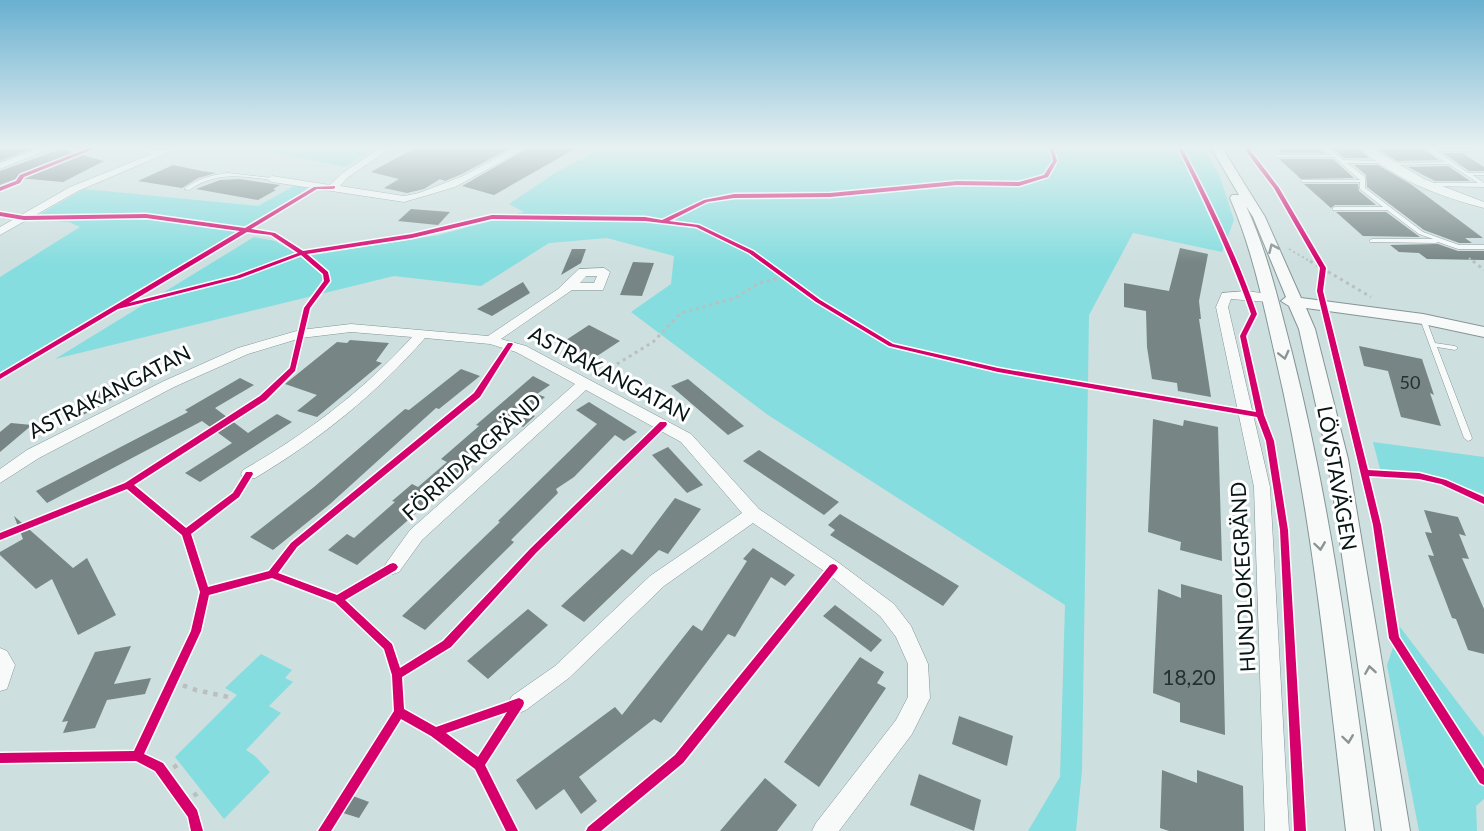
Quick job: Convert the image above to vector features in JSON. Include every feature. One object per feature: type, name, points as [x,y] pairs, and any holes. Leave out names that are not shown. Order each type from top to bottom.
[{"type":"street","points":[[0,232],[84,185]]},
{"type":"street","points":[[316,185],[360,194],[404,199],[426,196],[453,185]]},
{"type":"street","name":"LÖVSTAVÄGEN","points":[[1230,185],[1244,215],[1267,283],[1306,454],[1360,831]]},
{"type":"street","name":"LÖVSTAVÄGEN","points":[[1239,185],[1259,217],[1307,329],[1338,459],[1396,831]]},
{"type":"street","points":[[1423,185],[1484,205]]},
{"type":"street","name":"ASTRAKANGATAN","points":[[491,339],[509,324],[572,286]]},
{"type":"street","name":"HUNDLOKEGRÄND","points":[[1269,298],[1246,295],[1226,296],[1222,307],[1262,487],[1277,831]]},
{"type":"street","points":[[1269,298],[1423,319],[1484,332]]},
{"type":"street","name":"ASTRAKANGATAN","points":[[0,477],[33,454],[169,384],[243,351],[300,334],[351,328],[491,339],[521,349],[686,438],[753,514],[833,568],[887,610],[904,632],[918,664],[919,698],[904,728],[824,831]]},
{"type":"street","points":[[249,474],[280,457],[350,404],[397,363],[422,334]]},
{"type":"street","name":"FÖRRIDARGRÄND","points":[[393,567],[416,535],[584,384]]},
{"type":"street","points":[[519,703],[562,672],[657,581],[753,514]]},
{"type":"street","points":[[0,657],[5,665],[0,682]]},
{"type":"lane","points":[[187,189],[193,185]]},
{"type":"lane","points":[[1362,185],[1362,188],[1421,232],[1458,247],[1484,247]]},
{"type":"lane","points":[[1423,185],[1484,185]]},
{"type":"lane","points":[[1335,208],[1389,208]]},
{"type":"lane","points":[[1372,241],[1442,241]]},
{"type":"lane","points":[[1423,319],[1468,438]]},
{"type":"lane","points":[[1432,344],[1455,348]]},
{"type":"path","points":[[1286,247],[1371,297]]},
{"type":"path","points":[[1317,257],[1323,267],[1320,291],[1323,306]]},
{"type":"path","points":[[776,271],[793,283]]},
{"type":"path","points":[[584,384],[653,342],[681,313],[735,298],[759,283],[784,277]]},
{"type":"path","points":[[168,693],[178,672]]},
{"type":"path","points":[[173,682],[196,690],[233,698]]},
{"type":"path","points":[[165,774],[180,763]]},
{"type":"path","points":[[159,767],[171,783]]},
{"type":"path","points":[[178,793],[187,805],[202,790]]},
{"type":"shaded area","points":[[538,185],[1223,185],[1234,220],[1222,252],[1133,233],[1089,315],[1082,770],[1076,831],[1028,831],[1060,777],[1065,605],[768,415],[631,312],[671,284],[674,256],[607,238],[549,243],[481,286],[394,276],[55,359],[254,237],[275,241],[302,257],[439,235],[524,212],[509,204]]},
{"type":"shaded area","points":[[294,186],[306,187],[306,190],[0,373],[0,277],[80,227],[69,222],[31,219],[84,189],[258,206]]},
{"type":"shaded area","points":[[1373,442],[1484,457],[1484,494],[1420,473],[1380,469]]},
{"type":"shaded area","points":[[1400,627],[1484,737],[1484,799],[1476,806],[1477,831],[1419,831],[1387,665]]},
{"type":"shaded area","points":[[261,654],[292,670],[285,678],[293,682],[269,706],[281,713],[246,750],[270,772],[224,819],[175,757],[237,695],[225,688]]},
{"type":"building","points":[[162,185],[187,185],[182,188]]},
{"type":"building","points":[[207,185],[280,185],[273,189],[276,190],[258,200],[196,189]]},
{"type":"building","points":[[389,185],[431,185],[407,193],[384,188]]},
{"type":"building","points":[[464,185],[512,185],[494,195],[462,186]]},
{"type":"building","points":[[1305,185],[1358,185],[1359,191],[1376,205],[1335,205],[1331,208]]},
{"type":"building","points":[[1367,185],[1412,185],[1483,238],[1465,238],[1472,243],[1459,243],[1424,230]]},
{"type":"building","points":[[411,209],[450,212],[438,225],[398,221]]},
{"type":"building","points":[[1336,212],[1386,212],[1420,237],[1363,236]]},
{"type":"building","points":[[1438,244],[1458,251],[1484,251],[1484,260],[1427,259],[1419,253],[1399,252],[1390,245]]},
{"type":"building","points":[[1180,248],[1208,254],[1199,301],[1201,319],[1199,319],[1211,397],[1178,391],[1177,383],[1152,379],[1147,347],[1146,311],[1124,307],[1124,283],[1169,291]]},
{"type":"building","points":[[572,249],[586,249],[581,263],[561,275]]},
{"type":"building","points":[[633,262],[654,263],[642,296],[620,295]]},
{"type":"building","points":[[523,282],[530,293],[492,316],[477,309]]},
{"type":"building","points":[[589,325],[620,341],[591,360],[560,344]]},
{"type":"building","points":[[350,340],[389,343],[376,361],[382,363],[317,417],[297,411],[317,395],[285,384],[337,342],[347,343]]},
{"type":"building","points":[[1359,346],[1422,359],[1441,426],[1401,417],[1388,371],[1364,366]]},
{"type":"building","points":[[461,369],[480,376],[439,409],[436,408],[330,504],[273,550],[250,537],[314,487],[405,409],[409,410]]},
{"type":"building","points":[[131,375],[137,387],[75,419],[63,410]]},
{"type":"building","points":[[533,376],[550,385],[537,394],[545,397],[527,413],[535,416],[523,427],[515,423],[479,455],[481,456],[357,565],[328,550],[347,534],[354,538],[412,484],[418,487],[447,462],[441,459],[479,426],[476,425]]},
{"type":"building","points":[[240,378],[254,385],[215,408],[248,433],[277,414],[292,422],[200,482],[185,473],[232,443],[202,421],[47,503],[36,491],[188,412],[185,410]]},
{"type":"building","points":[[688,379],[744,426],[728,435],[671,386]]},
{"type":"building","points":[[589,402],[637,432],[624,441],[615,435],[574,477],[556,489],[558,493],[511,540],[514,542],[425,630],[402,616],[597,424],[576,410]]},
{"type":"building","points":[[1153,419],[1183,426],[1184,420],[1218,427],[1222,561],[1180,550],[1181,542],[1148,532]]},
{"type":"building","points":[[11,423],[32,425],[0,452],[0,432]]},
{"type":"building","points":[[668,447],[703,485],[687,493],[652,455]]},
{"type":"building","points":[[759,450],[839,502],[824,515],[743,461]]},
{"type":"building","points":[[675,498],[701,509],[668,554],[659,550],[584,622],[561,606],[622,549],[632,555]]},
{"type":"building","points":[[1424,510],[1458,517],[1466,536],[1459,534],[1469,559],[1462,558],[1484,609],[1484,654],[1468,650],[1456,619],[1452,618],[1428,555],[1434,556],[1425,532],[1432,533]]},
{"type":"building","points":[[840,514],[959,586],[943,606],[830,535],[835,530],[828,525]]},
{"type":"building","points":[[14,516],[73,568],[87,558],[116,615],[78,635],[52,579],[36,589],[0,555],[0,552],[23,539]]},
{"type":"building","points":[[753,548],[795,575],[785,586],[771,577],[735,637],[728,634],[661,723],[654,719],[579,777],[597,801],[581,814],[564,789],[536,810],[516,780],[615,707],[622,715],[693,625],[702,631],[747,561],[743,559]]},
{"type":"building","points":[[1181,584],[1222,595],[1225,735],[1180,722],[1180,703],[1153,693],[1158,589],[1181,598]]},
{"type":"building","points":[[835,605],[882,640],[871,652],[823,616]]},
{"type":"building","points":[[528,609],[548,625],[488,679],[467,661]]},
{"type":"building","points":[[131,646],[114,684],[151,678],[145,694],[107,700],[95,728],[63,733],[68,721],[62,722],[95,652]]},
{"type":"building","points":[[860,657],[884,672],[877,683],[886,688],[819,787],[784,762]]},
{"type":"building","points":[[959,716],[1013,736],[1007,766],[952,744]]},
{"type":"building","points":[[1162,770],[1197,783],[1197,770],[1243,786],[1244,831],[1169,831],[1160,828]]},
{"type":"building","points":[[919,774],[981,800],[974,831],[910,805]]},
{"type":"building","points":[[765,778],[797,805],[777,831],[720,831]]},
{"type":"building","points":[[353,796],[369,802],[359,818],[343,813]]},
{"type":"cycle path","points":[[0,189],[11,185]]},
{"type":"cycle path","points":[[664,221],[706,201],[734,196],[830,195],[938,185]]},
{"type":"cycle path","points":[[1199,185],[1242,279],[1254,314],[1243,336],[1260,415],[1270,441],[1284,530],[1300,831]]},
{"type":"cycle path","points":[[1274,185],[1323,268],[1320,291],[1377,525],[1394,638],[1484,779]]},
{"type":"cycle path","points":[[0,377],[316,188],[333,187]]},
{"type":"cycle path","points":[[0,214],[24,218],[146,216],[273,234],[302,253],[412,236],[492,217],[645,219],[697,226],[751,252],[818,301],[891,345],[998,370],[1260,415]]},
{"type":"cycle path","points":[[115,308],[238,277],[302,253],[326,273],[327,281],[307,308],[293,369],[263,398],[128,485]]},
{"type":"cycle path","points":[[272,574],[294,545],[477,395],[510,344]]},
{"type":"cycle path","points":[[397,675],[447,644],[533,551],[663,424]]},
{"type":"cycle path","points":[[1364,473],[1419,476],[1443,482],[1484,501]]},
{"type":"cycle path","points":[[186,533],[236,495],[249,474]]},
{"type":"cycle path","points":[[0,537],[128,485],[186,533],[205,592]]},
{"type":"cycle path","points":[[324,831],[399,712],[397,675],[388,647],[338,599],[393,567]]},
{"type":"cycle path","points":[[592,831],[679,759],[833,568]]},
{"type":"cycle path","points":[[0,758],[137,756],[196,631],[205,592],[272,574],[338,599]]},
{"type":"cycle path","points":[[435,732],[519,703],[479,765]]},
{"type":"cycle path","points":[[399,712],[435,732],[479,765],[512,831]]},
{"type":"cycle path","points":[[137,756],[159,767],[193,814],[197,831]]}]
